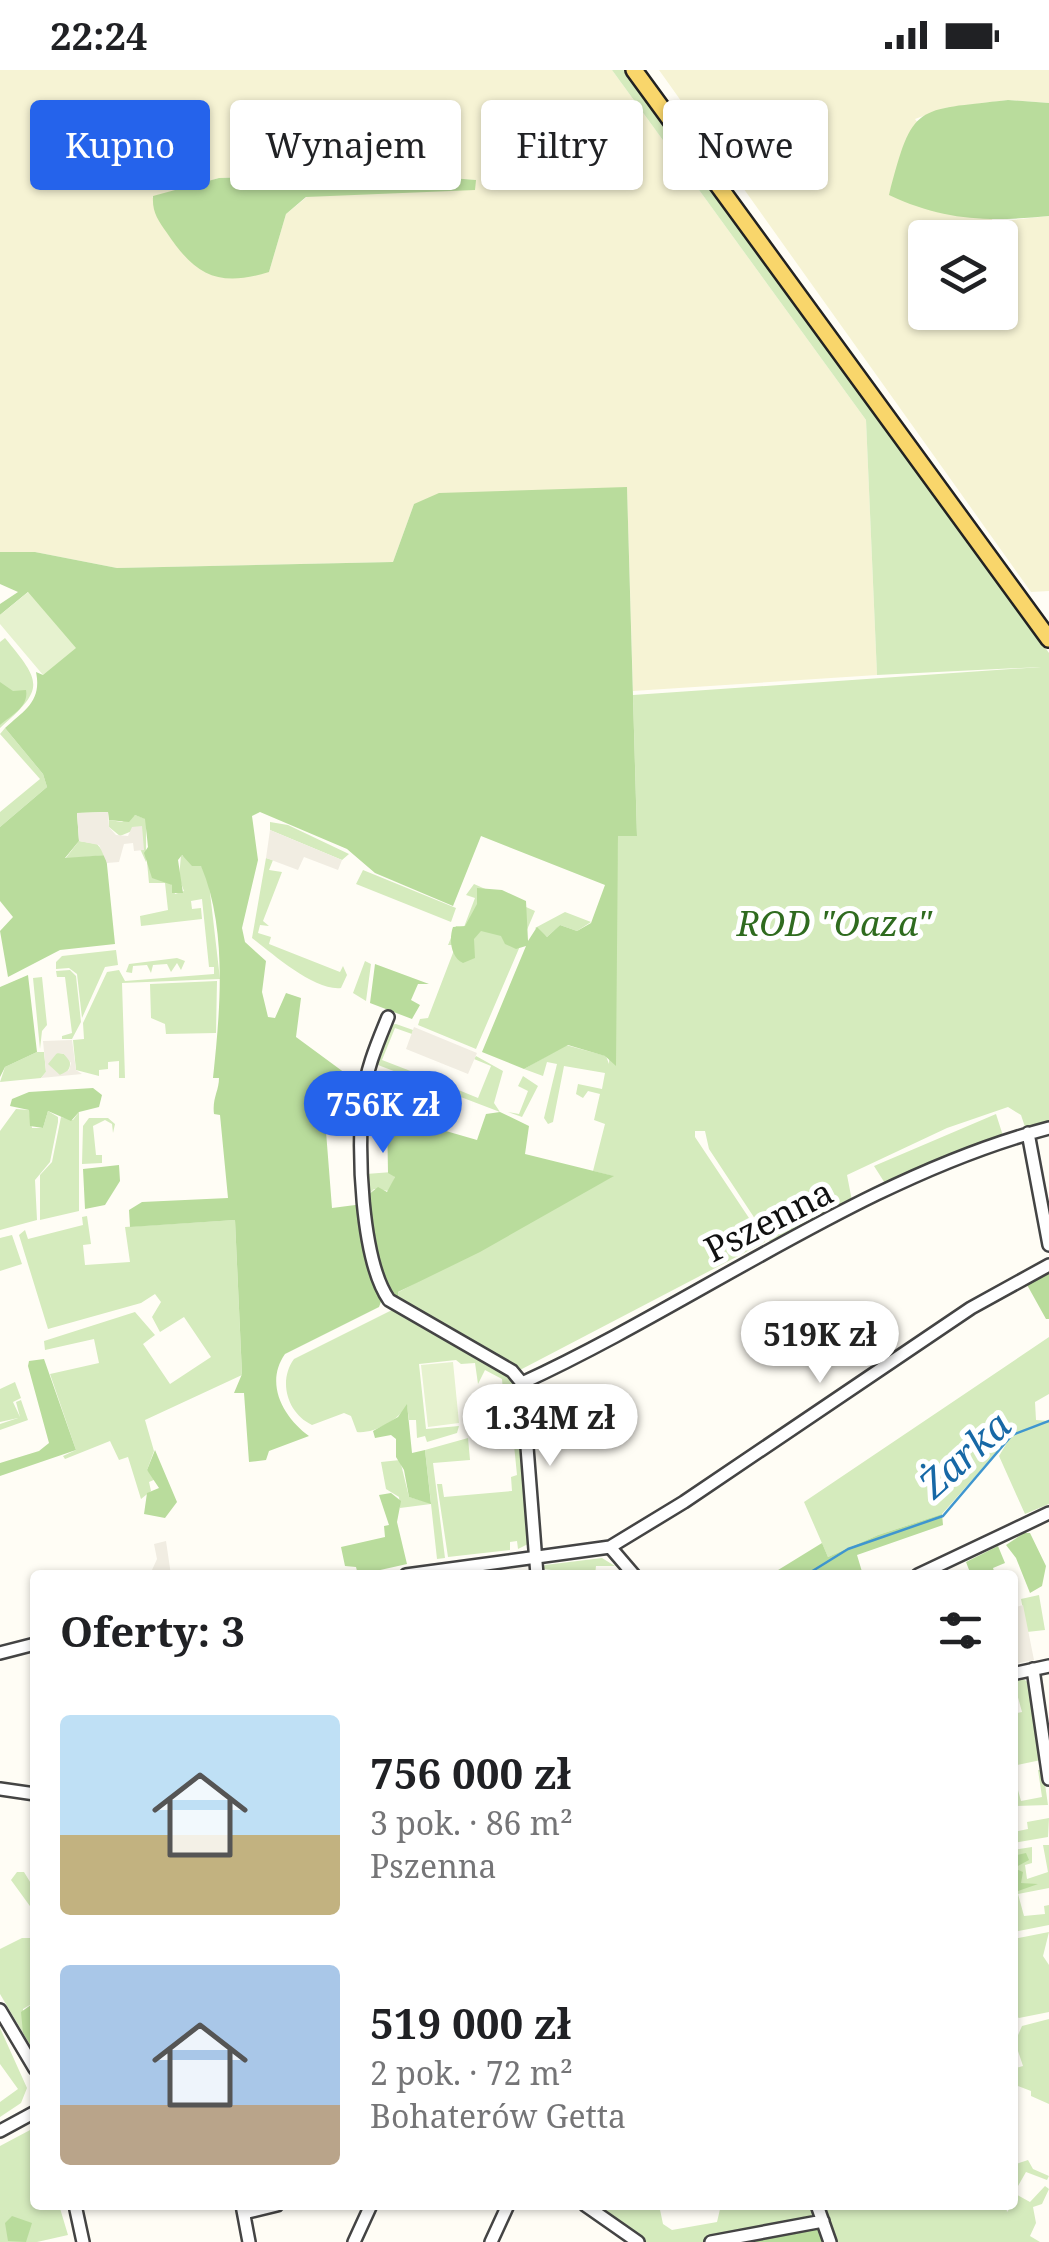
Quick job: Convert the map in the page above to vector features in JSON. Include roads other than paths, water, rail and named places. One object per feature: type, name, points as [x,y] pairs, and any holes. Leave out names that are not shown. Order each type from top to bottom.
[{"type":"main road","points":[[634,70],[1049,639]]},
{"type":"street","points":[[388,1016],[369,1064],[362,1101],[363,1178],[380,1284],[389,1300],[512,1370],[522,1384],[537,1570]]},
{"type":"street","name":"Pszenna","points":[[522,1384],[632,1331],[696,1289],[958,1157],[1049,1128]]},
{"type":"street","points":[[1028,1133],[1049,1245]]},
{"type":"street","points":[[442,1570],[610,1546],[996,1292],[1049,1265]]},
{"type":"street","points":[[929,1570],[1049,1513]]},
{"type":"street","points":[[610,1546],[630,1570]]},
{"type":"street","points":[[0,1653],[30,1645]]},
{"type":"street","points":[[1018,1673],[1049,1666]]},
{"type":"street","points":[[1033,1669],[1049,1779]]},
{"type":"street","points":[[0,1789],[30,1793]]},
{"type":"street","points":[[0,2010],[30,2061]]},
{"type":"street","points":[[0,2131],[30,2115]]},
{"type":"street","points":[[76,2210],[83,2242]]},
{"type":"street","points":[[243,2210],[249,2242]]},
{"type":"street","points":[[354,2242],[369,2210]]},
{"type":"street","points":[[491,2242],[506,2210]]},
{"type":"street","points":[[593,2210],[638,2242]]},
{"type":"street","points":[[819,2210],[830,2242]]},
{"type":"street","points":[[712,2242],[823,2221]]},
{"type":"waterway","name":"Żarka","points":[[814,1570],[848,1549],[943,1516],[1012,1435],[1049,1421]]},
{"type":"park label","name":"ROD \"Oaza\"","points":[[834,924]]}]
